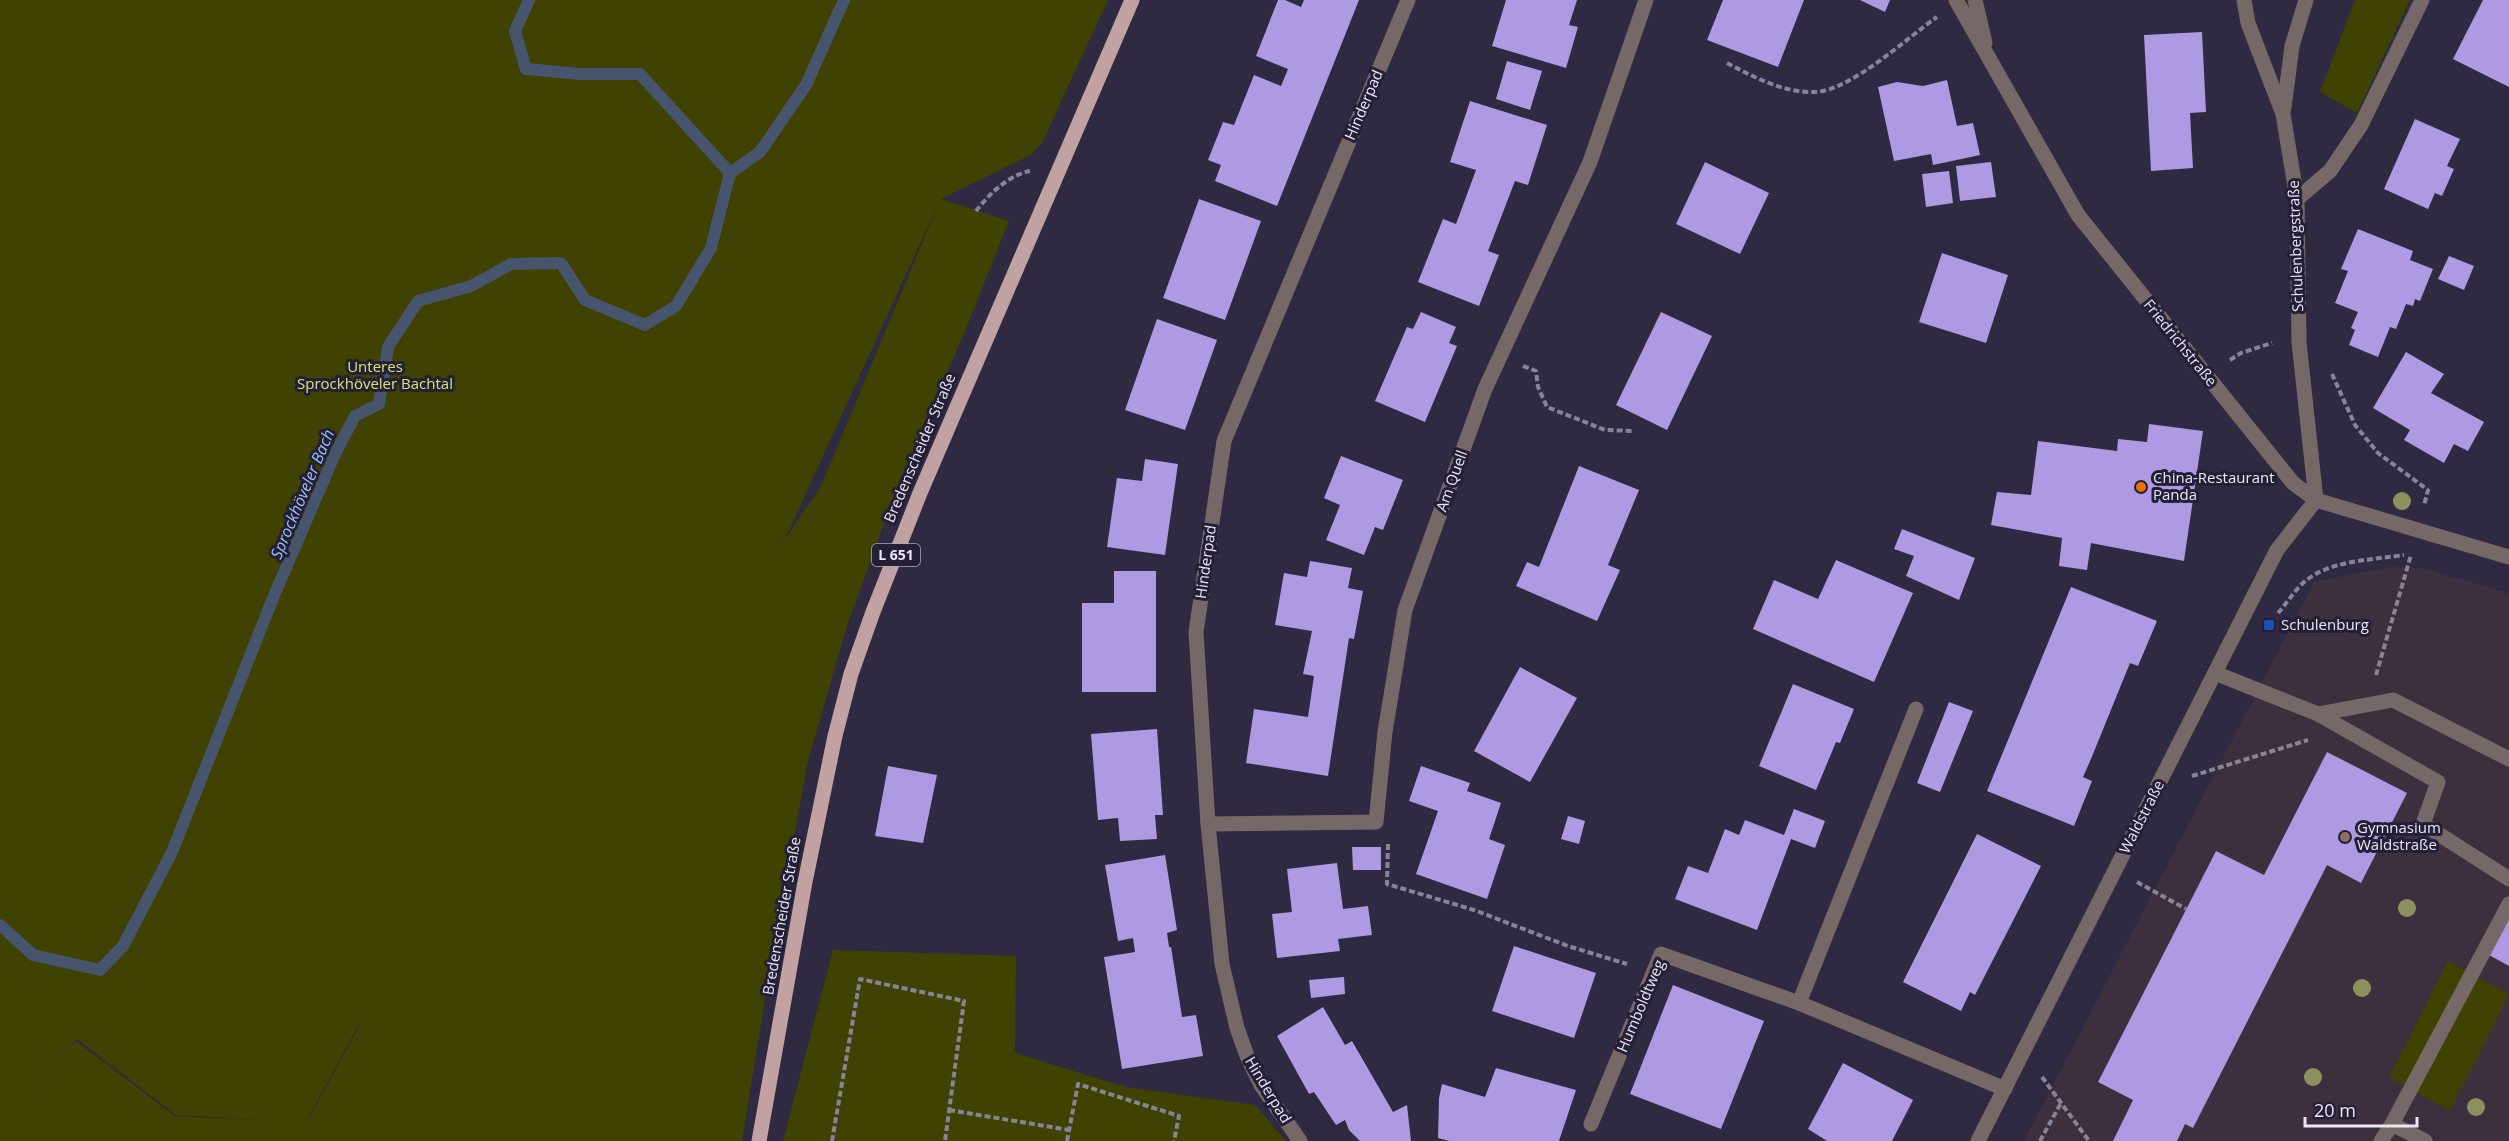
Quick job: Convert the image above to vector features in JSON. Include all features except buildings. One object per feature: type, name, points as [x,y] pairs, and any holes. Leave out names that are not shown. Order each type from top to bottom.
[{"type":"main road","name":"Bredenscheider Straße","points":[[759,1141],[805,882],[835,736],[851,675],[920,493],[1132,0]]},
{"type":"street","name":"Hinderpad","points":[[1300,1141],[1262,1085],[1247,1056],[1237,1028],[1222,964],[1208,824],[1196,632],[1224,441],[1408,0]]},
{"type":"street","name":"Am Quell","points":[[1376,822],[1385,732],[1405,610],[1485,389],[1590,162],[1646,0]]},
{"type":"street","points":[[1975,0],[1989,60]]},
{"type":"street","name":"Schulenbergstraße","points":[[2244,0],[2248,24],[2283,114],[2297,199],[2299,342],[2316,500]]},
{"type":"street","points":[[2283,114],[2292,46],[2306,0]]},
{"type":"street","points":[[2297,199],[2330,171],[2361,125],[2422,0]]},
{"type":"street","name":"Friedrichstraße","points":[[1956,1],[2078,215],[2293,483],[2316,500],[2509,557]]},
{"type":"street","name":"Waldstraße","points":[[1978,1141],[2277,550],[2316,500]]},
{"type":"street","points":[[2215,673],[2318,714],[2438,782],[2423,824],[2509,879]]},
{"type":"street","points":[[2318,714],[2393,700],[2509,759]]},
{"type":"street","points":[[1799,1003],[1916,709]]},
{"type":"street","points":[[1208,824],[1376,822]]},
{"type":"street","points":[[2381,1141],[2509,904]]},
{"type":"street","name":"Humboldtweg","points":[[1591,1124],[1661,954],[1799,1003],[2005,1089]]},
{"type":"street","points":[[2392,1124],[2425,1141]]},
{"type":"path","points":[[1727,63],[1755,78],[1787,89],[1817,92],[1851,80],[1956,1]]},
{"type":"path","points":[[976,211],[989,194],[1022,172],[1060,166]]},
{"type":"path","points":[[2207,376],[2241,353],[2254,348],[2270,343],[2299,342]]},
{"type":"path","points":[[1500,356],[1536,371],[1538,387],[1547,407],[1605,430],[1634,431]]},
{"type":"path","points":[[2242,619],[2278,613],[2303,583],[2339,565],[2411,554]]},
{"type":"path","points":[[2157,788],[2344,729]]},
{"type":"path","points":[[1376,822],[1389,829],[1387,884],[1473,910],[1568,945],[1632,965]]},
{"type":"path","points":[[2115,871],[2186,909]]},
{"type":"path","points":[[832,1141],[860,980],[964,1001],[945,1141]]},
{"type":"path","points":[[2023,1053],[2089,1141]]},
{"type":"path","points":[[1067,1141],[1078,1084],[1179,1116],[1174,1141]]},
{"type":"path","points":[[2040,1141],[2061,1103]]},
{"type":"path","points":[[949,1110],[1069,1130]]},
{"type":"shaded area","name":"Gymnasium Waldstraße","points":[[2393,566],[2422,568],[2509,593],[2509,1141],[2024,1141],[2314,582]]},
{"type":"green space","name":"Unteres Sprockhöveler Bachtal","points":[[0,0],[1108,0],[1042,143],[1031,155],[941,199],[1009,221],[964,334],[900,480],[847,626],[808,761],[775,938],[742,1141],[0,1141]],"holes":[[[940,200],[821,486],[788,535],[753,559],[787,535]],[[362,1021],[308,1118],[357,1028]],[[77,1039],[176,1115],[276,1121],[175,1116],[76,1041],[13,1105]]]},
{"type":"green space","points":[[2355,0],[2410,0],[2357,113],[2320,92]]},
{"type":"green space","points":[[833,950],[1016,956],[1015,1053],[1126,1087],[1255,1105],[1286,1141],[783,1141]]},
{"type":"green space","points":[[2448,961],[2509,994],[2450,1111],[2389,1077]]},
{"type":"waterway","name":"Sprockhöveler Bach","points":[[0,925],[33,955],[100,970],[123,946],[172,852],[273,598],[335,454],[355,416],[379,404],[388,347],[418,301],[471,286],[511,264],[561,263],[585,300],[645,325],[676,306],[711,248],[730,173],[640,74],[580,74],[526,69],[515,31],[529,0]]},
{"type":"waterway","points":[[730,173],[760,152],[806,85],[844,0]]},
{"type":"place","name":"China-Restaurant Panda","points":[[2141,487]]},
{"type":"place","name":"Schulenburg","points":[[2269,625]]},
{"type":"place","name":"Gymnasium Waldstraße","points":[[2345,837]]}]
